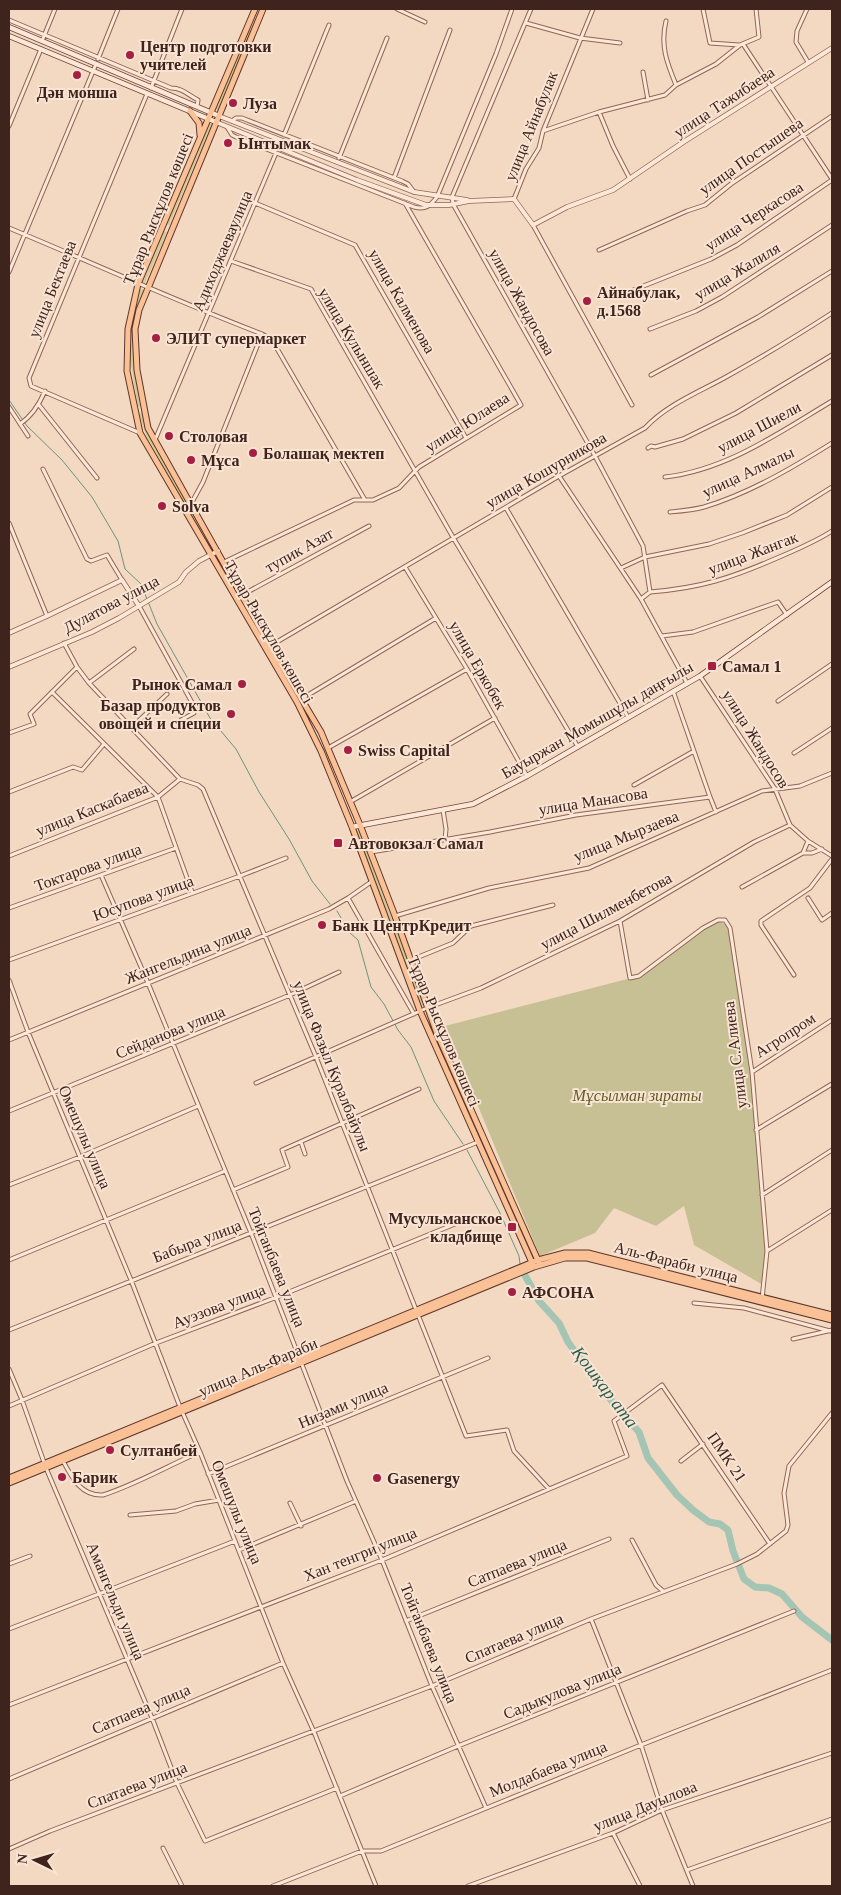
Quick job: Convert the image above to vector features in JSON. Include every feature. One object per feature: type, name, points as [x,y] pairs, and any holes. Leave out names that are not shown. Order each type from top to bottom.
[{"type":"main road","name":"Тұрар Рыскұлов көшесі","points":[[254,9],[138,284],[128,329],[126,371],[135,412],[140,433],[297,702],[314,736],[352,827],[420,1011],[530,1266]]},
{"type":"main road","name":"Тұрар Рыскұлов көшесі","points":[[263,9],[139,310],[135,330],[137,373],[148,428],[270,646],[303,698],[321,732],[395,916],[427,1008],[539,1262]]},
{"type":"main road","points":[[9,27],[97,61],[151,88],[219,116]]},
{"type":"main road","points":[[247,27],[255,30]]},
{"type":"main road","points":[[9,36],[216,122]]},
{"type":"main road","points":[[190,111],[199,123],[200,138]]},
{"type":"main road","points":[[162,228],[171,231]]},
{"type":"main road","points":[[135,412],[145,410]]},
{"type":"main road","name":"Бауыржан Момышұлы даңғылы","points":[[352,827],[473,804],[528,776],[700,676],[832,582]]},
{"type":"main road","points":[[314,736],[321,732]]},
{"type":"main road","name":"Аль-Фараби улица","points":[[515,1273],[539,1262],[566,1258],[587,1258],[832,1314]]},
{"type":"main road","name":"улица Аль-Фараби","points":[[9,1483],[45,1465],[63,1461],[300,1360],[515,1273]]},
{"type":"main road","name":"Аль-Фараби улица","points":[[762,1299],[832,1320]]},
{"type":"main road","name":"улица Аль-Фараби","points":[[9,1478],[181,1410]]},
{"type":"street","points":[[42,41],[55,9]]},
{"type":"street","points":[[9,272],[118,9]]},
{"type":"street","points":[[151,88],[182,9]]},
{"type":"street","points":[[397,9],[425,22]]},
{"type":"street","points":[[227,127],[232,135],[422,209],[431,205],[437,197],[496,54],[512,9]]},
{"type":"street","points":[[452,197],[531,9]]},
{"type":"street","name":"улица Айнабулак","points":[[593,9],[543,131],[539,148],[526,169],[514,199],[533,225],[632,405]]},
{"type":"street","points":[[704,9],[710,43],[741,44]]},
{"type":"street","points":[[543,131],[599,112],[665,95],[676,85],[716,64],[741,44],[760,37],[756,9]]},
{"type":"street","points":[[807,9],[797,32],[796,42],[808,62]]},
{"type":"street","points":[[9,20],[97,61],[188,93],[198,100],[197,107]]},
{"type":"street","points":[[666,21],[664,30],[665,59],[676,85]]},
{"type":"street","points":[[526,23],[580,38],[620,43]]},
{"type":"street","points":[[284,135],[329,25]]},
{"type":"street","points":[[394,178],[450,30]]},
{"type":"street","points":[[31,45],[34,38]]},
{"type":"street","points":[[339,158],[387,38]]},
{"type":"street","points":[[741,44],[832,179]]},
{"type":"street","name":"улица Тажибаева","points":[[533,225],[566,207],[613,190],[630,180],[685,141],[832,48]]},
{"type":"street","points":[[9,126],[41,50]]},
{"type":"street","points":[[643,72],[648,100]]},
{"type":"street","name":"улица Бектаева","points":[[140,433],[31,386],[29,378],[78,256],[147,94]]},
{"type":"street","points":[[599,112],[630,180]]},
{"type":"street","points":[[219,116],[414,192],[469,201]]},
{"type":"street","name":"улица Постышева","points":[[599,250],[687,211],[705,205],[731,184],[832,116]]},
{"type":"street","points":[[232,121],[236,118],[242,118],[408,184],[414,192]]},
{"type":"street","points":[[216,122],[410,200],[431,205],[514,199]]},
{"type":"street","name":"Адиходжаеваулица","points":[[154,441],[210,314],[276,153]]},
{"type":"street","name":"улица Черкасова","points":[[631,291],[711,259],[737,245],[832,179]]},
{"type":"street","name":"улица Жандосова","points":[[452,197],[453,204],[595,456],[643,546],[650,592]]},
{"type":"street","name":"улица Калменова","points":[[255,203],[355,245],[466,438]]},
{"type":"street","name":"улица Юлаева","points":[[224,562],[354,500],[373,500],[399,488],[419,468],[521,405],[405,203]]},
{"type":"street","name":"улица Жалиля","points":[[650,329],[696,311],[722,298],[832,225]]},
{"type":"street","points":[[9,228],[78,256],[147,288],[262,334],[272,340],[365,500]]},
{"type":"street","name":"улица Кулыншак","points":[[231,261],[311,289],[454,538]]},
{"type":"street","points":[[652,375],[758,317],[832,271]]},
{"type":"street","name":"улица Кошурникова","points":[[270,646],[645,428],[654,419],[672,407],[732,374],[832,313]]},
{"type":"street","points":[[191,504],[203,482],[262,334]]},
{"type":"street","points":[[648,448],[683,439],[736,413],[832,355]]},
{"type":"street","points":[[20,424],[39,405],[45,391]]},
{"type":"street","name":"улица Шиели","points":[[665,477],[681,475],[710,467],[743,453],[832,401]]},
{"type":"street","points":[[39,405],[97,478]]},
{"type":"street","points":[[9,407],[28,436]]},
{"type":"street","name":"улица Алмалы","points":[[670,512],[703,507],[741,492],[778,476],[832,443]]},
{"type":"street","points":[[43,469],[87,558],[91,560],[107,555],[139,606],[195,708],[194,713],[181,720]]},
{"type":"street","points":[[560,476],[641,598],[687,683]]},
{"type":"street","points":[[621,568],[645,557],[709,544],[742,533],[787,515],[832,487]]},
{"type":"street","points":[[506,508],[628,717]]},
{"type":"street","points":[[9,524],[47,616]]},
{"type":"street","name":"тупик Азат","points":[[242,595],[368,526]]},
{"type":"street","name":"улица Жангак","points":[[650,592],[682,590],[726,579],[810,544],[832,530]]},
{"type":"street","points":[[454,538],[578,747]]},
{"type":"street","name":"Дулатова улица","points":[[9,667],[92,632],[179,582],[186,572],[199,561],[218,552]]},
{"type":"street","name":"улица Еркобек","points":[[405,567],[467,669],[528,776]]},
{"type":"street","points":[[9,633],[122,580]]},
{"type":"street","points":[[641,598],[650,592]]},
{"type":"street","points":[[662,636],[693,632],[778,602],[787,615]]},
{"type":"street","points":[[303,698],[436,618]]},
{"type":"street","name":"улица Фазыл Куралбайулы","points":[[64,643],[89,683],[180,779],[198,785],[203,789],[316,1057],[466,1436],[507,1430],[514,1451],[550,1489]]},
{"type":"street","points":[[89,683],[134,649]]},
{"type":"street","points":[[778,700],[832,664]]},
{"type":"street","points":[[9,733],[34,724],[30,714],[78,668]]},
{"type":"street","points":[[328,749],[467,669]]},
{"type":"street","name":"улица Жандосов","points":[[700,676],[775,789],[790,825],[832,858]]},
{"type":"street","points":[[673,690],[716,812]]},
{"type":"street","points":[[52,692],[158,798],[192,892]]},
{"type":"street","points":[[132,727],[167,694]]},
{"type":"street","points":[[349,802],[495,718]]},
{"type":"street","points":[[794,753],[832,728]]},
{"type":"street","points":[[9,792],[73,767],[82,770],[104,744]]},
{"type":"street","points":[[634,785],[694,751]]},
{"type":"street","name":"улица Мырзаева","points":[[395,916],[489,888],[589,868],[762,791],[800,786],[832,773]]},
{"type":"street","name":"улица Каскабаева","points":[[9,856],[158,798],[180,779]]},
{"type":"street","name":"улица Манасова","points":[[370,852],[576,815],[710,797]]},
{"type":"street","points":[[443,810],[446,829],[445,840]]},
{"type":"street","name":"улица Шилменбетова","points":[[256,1083],[396,1021],[481,988],[620,921],[754,842],[790,825]]},
{"type":"street","points":[[803,854],[808,841]]},
{"type":"street","name":"Токтарова улица","points":[[9,908],[176,848]]},
{"type":"street","points":[[742,887],[803,854],[822,850]]},
{"type":"street","name":"Юсупова улица","points":[[9,960],[286,858]]},
{"type":"street","points":[[794,975],[761,925],[761,922],[810,888],[832,858]]},
{"type":"street","name":"Тойганбаева улица","points":[[101,875],[148,983],[251,1233],[326,1426],[432,1686],[486,1808]]},
{"type":"street","name":"Жангельдина улица","points":[[9,1040],[329,909],[371,882]]},
{"type":"street","points":[[348,898],[414,1014]]},
{"type":"street","points":[[808,898],[822,920],[832,913]]},
{"type":"street","points":[[410,960],[453,943],[470,926],[553,905]]},
{"type":"street","name":"улица С.Алиева","points":[[620,921],[630,978],[639,976],[703,928],[718,920],[726,920],[730,928],[752,1072],[767,1251],[762,1299]]},
{"type":"street","name":"Сейданова улица","points":[[9,1111],[290,995],[338,972]]},
{"type":"street","name":"Омешулы улица","points":[[9,980],[28,1032],[131,1280],[283,1663],[314,1732],[376,1886]]},
{"type":"street","name":"Агропром","points":[[752,1072],[832,1020]]},
{"type":"street","points":[[756,1130],[832,1084]]},
{"type":"street","points":[[233,1190],[288,1167],[282,1150],[419,1089]]},
{"type":"street","points":[[9,1185],[80,1157],[198,1106]]},
{"type":"street","points":[[301,1142],[305,1154]]},
{"type":"street","name":"Бабыра улица","points":[[9,1330],[478,1142]]},
{"type":"street","points":[[762,1195],[832,1150]]},
{"type":"street","points":[[9,1260],[225,1171]]},
{"type":"street","points":[[767,1251],[832,1210]]},
{"type":"street","name":"Ауэзова улица","points":[[9,1406],[156,1343],[277,1298],[467,1219]]},
{"type":"street","points":[[694,1303],[744,1308],[831,1331]]},
{"type":"street","points":[[793,1339],[831,1331]]},
{"type":"street","name":"Низами улица","points":[[208,1474],[488,1358]]},
{"type":"street","name":"Амангельди улица","points":[[9,1369],[45,1465],[152,1718],[177,1783],[205,1841],[337,1788]]},
{"type":"street","name":"Хан тенгри улица","points":[[9,1705],[382,1560],[628,1456],[614,1421],[662,1386]]},
{"type":"street","name":"ПМК 21","points":[[662,1386],[770,1544]]},
{"type":"street","name":"Спатаева улица","points":[[9,1849],[50,1831],[432,1686],[591,1620],[737,1564],[757,1554],[786,1531],[788,1525],[784,1493],[789,1466],[832,1413]]},
{"type":"street","points":[[681,1461],[703,1444]]},
{"type":"street","points":[[63,1461],[77,1485],[85,1491],[103,1495],[144,1480],[200,1452]]},
{"type":"street","points":[[130,1515],[176,1511],[194,1504],[219,1500]]},
{"type":"street","points":[[239,1550],[356,1501]]},
{"type":"street","points":[[290,1503],[300,1526]]},
{"type":"street","name":"Сатпаева улица","points":[[406,1621],[609,1539]]},
{"type":"street","points":[[632,1540],[656,1585],[664,1592]]},
{"type":"street","points":[[9,1629],[235,1541]]},
{"type":"street","points":[[9,1564],[30,1556]]},
{"type":"street","name":"Садыкулова улица","points":[[340,1796],[458,1746],[794,1611]]},
{"type":"street","points":[[591,1620],[641,1745],[662,1810],[693,1886]]},
{"type":"street","name":"Сатпаева улица","points":[[9,1779],[283,1663]]},
{"type":"street","name":"Молдабаева улица","points":[[273,1886],[362,1851],[381,1851],[641,1745],[832,1670]]},
{"type":"street","name":"улица Дауылова","points":[[468,1886],[613,1833],[662,1810],[832,1753]]},
{"type":"street","points":[[687,1870],[832,1819]]},
{"type":"street","points":[[613,1833],[640,1886]]},
{"type":"street","points":[[163,1848],[182,1886]]},
{"type":"shaded area","points":[[248,29],[251,31],[218,110],[215,109]]},
{"type":"shaded area","points":[[209,123],[212,124],[169,225],[166,224]]},
{"type":"shaded area","points":[[164,231],[167,232],[145,283],[143,282]]},
{"type":"shaded area","points":[[140,289],[144,290],[133,330],[133,359],[140,406],[138,407],[130,359],[131,329]]},
{"type":"shaded area","points":[[142,413],[148,434],[213,549],[210,551],[146,435],[139,414]]},
{"type":"shaded area","points":[[359,830],[424,1005],[422,1006],[355,831]]},
{"type":"green space","name":"Мұсылман зираты","points":[[718,920],[730,928],[752,1072],[767,1251],[765,1286],[694,1245],[684,1206],[656,1226],[614,1208],[595,1233],[540,1256],[445,1026],[639,976],[703,928]]},
{"type":"waterway","points":[[9,400],[27,426],[62,460],[92,497],[118,541],[125,569],[141,584],[157,624],[210,718],[236,749],[259,792],[289,839],[312,881],[330,904]]},
{"type":"waterway","points":[[337,911],[350,933],[358,940],[371,987],[411,1047],[434,1101],[463,1144]]},
{"type":"waterway","points":[[467,1150],[500,1213],[519,1256],[520,1264]]},
{"type":"waterway","name":"Қошқар ата","points":[[521,1268],[539,1301],[559,1323],[568,1342],[617,1408],[639,1432],[648,1458],[677,1495],[709,1522],[720,1524],[728,1530],[733,1551],[744,1579],[755,1587],[769,1588],[782,1594],[802,1617],[832,1640]]},
{"type":"place","name":"Центр подготовки учителей","points":[[130,55]]},
{"type":"place","name":"Дән монша","points":[[77,75]]},
{"type":"place","name":"Луза","points":[[233,103]]},
{"type":"place","name":"Ынтымак","points":[[228,143]]},
{"type":"place","name":"Айнабулак, д.1568","points":[[587,301]]},
{"type":"place","name":"ЭЛИТ супермаркет","points":[[156,338]]},
{"type":"place","name":"Столовая","points":[[169,436]]},
{"type":"place","name":"Болашақ мектеп","points":[[253,453]]},
{"type":"place","name":"Мұса","points":[[191,460]]},
{"type":"place","name":"Solva","points":[[162,506]]},
{"type":"place","name":"Самал 1","points":[[712,666]]},
{"type":"place","name":"Рынок Самал","points":[[242,684]]},
{"type":"place","name":"Базар продуктов овощей и специи","points":[[231,714]]},
{"type":"place","name":"Swiss Capital","points":[[348,750]]},
{"type":"place","name":"Автовокзал Самал","points":[[338,843]]},
{"type":"place","name":"Банк ЦентрКредит","points":[[322,925]]},
{"type":"place","name":"Мусульманское кладбище","points":[[512,1227]]},
{"type":"place","name":"АФСОНА","points":[[512,1292]]},
{"type":"place","name":"Султанбей","points":[[110,1450]]},
{"type":"place","name":"Барик","points":[[62,1477]]},
{"type":"place","name":"Gasenergy","points":[[377,1478]]}]
